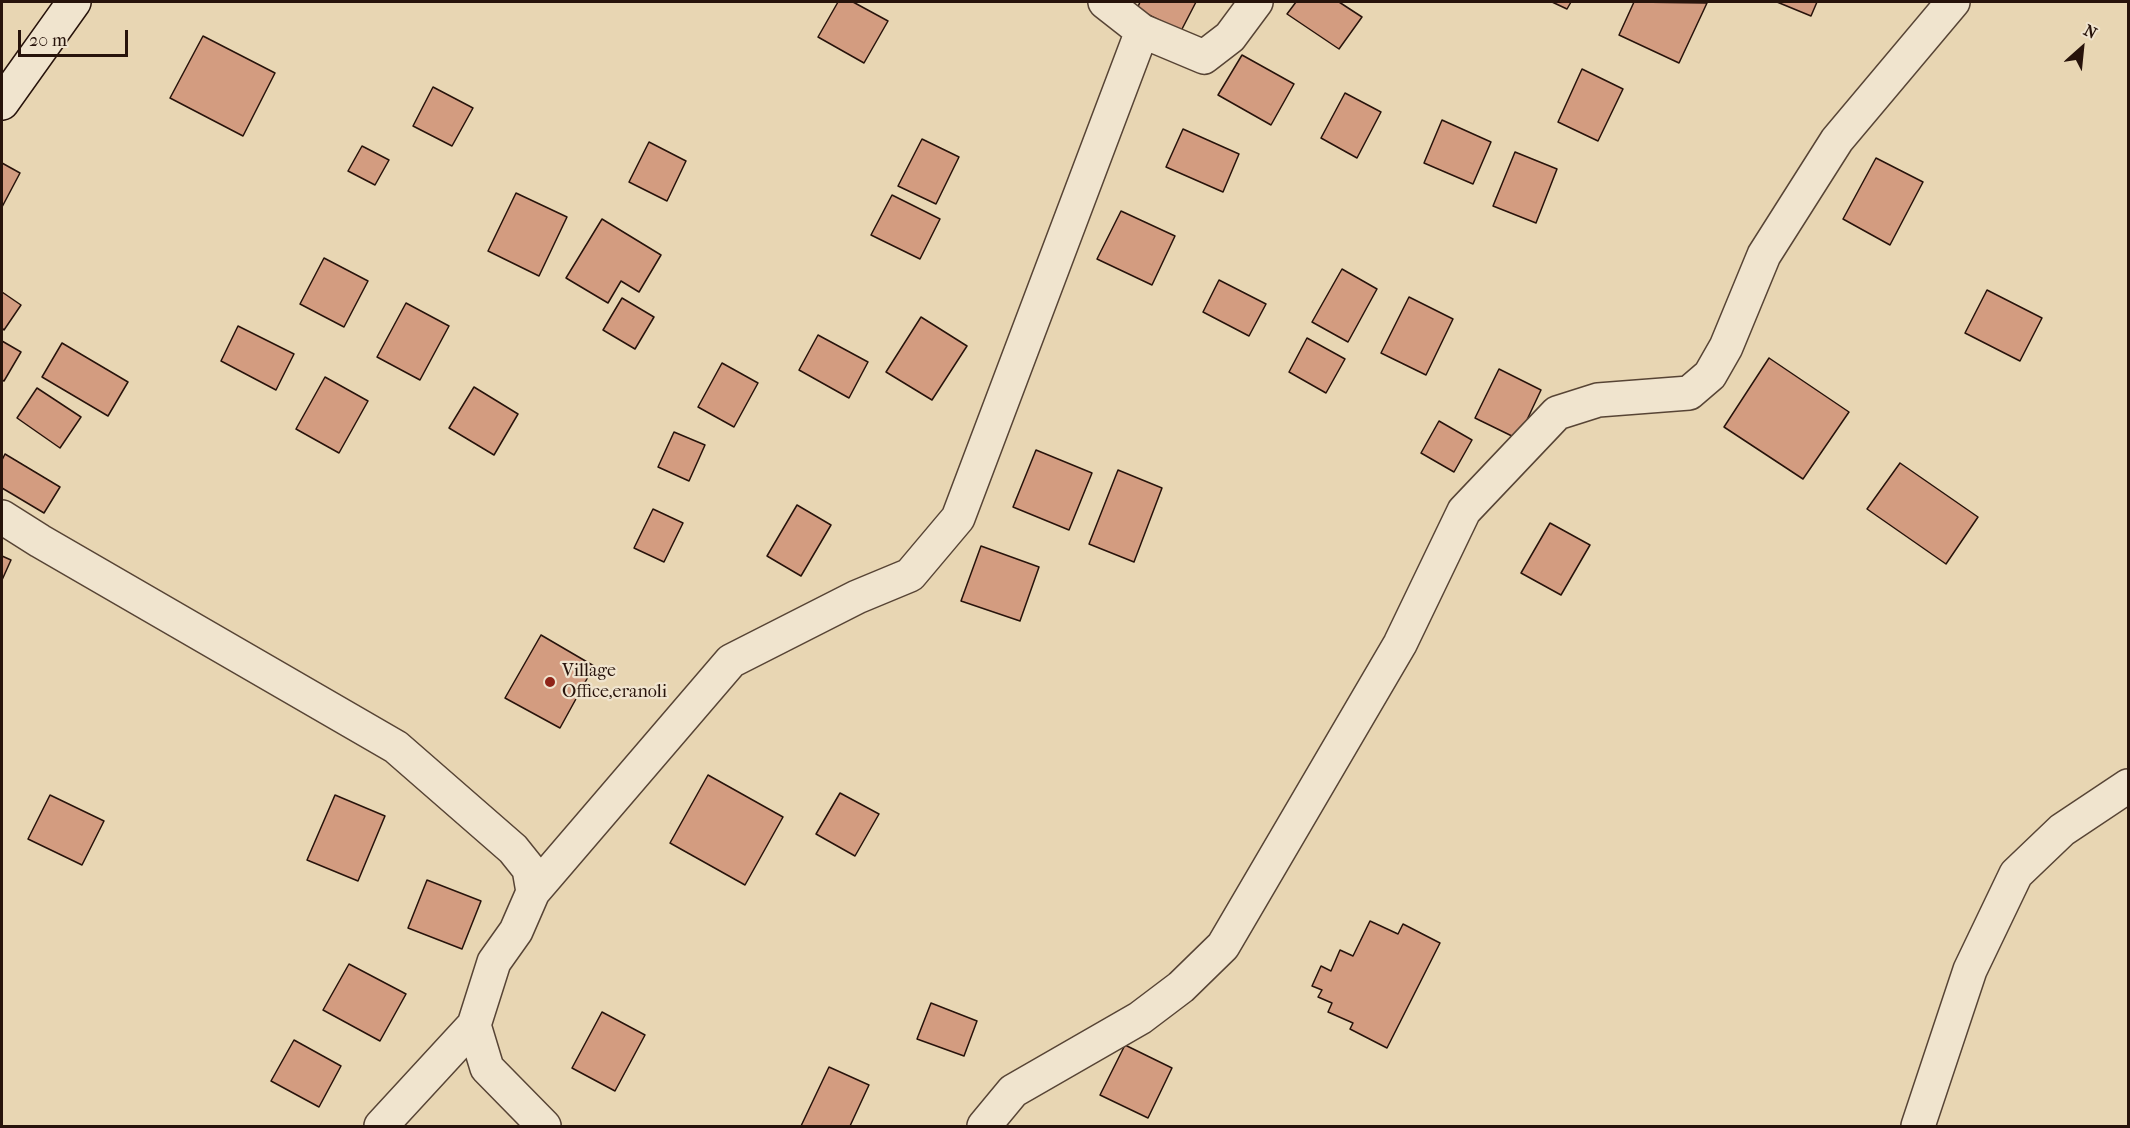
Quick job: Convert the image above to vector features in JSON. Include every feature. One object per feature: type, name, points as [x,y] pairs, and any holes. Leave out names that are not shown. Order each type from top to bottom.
[{"type":"street","points":[[2,103],[74,2]]},
{"type":"street","points":[[1105,2],[1142,31],[1204,57],[1230,37],[1256,2]]},
{"type":"street","points":[[984,1126],[1013,1091],[1140,1018],[1181,987],[1223,946],[1400,644],[1464,511],[1557,413],[1598,400],[1689,393],[1710,375],[1726,347],[1764,255],[1837,140],[1953,2]]},
{"type":"street","points":[[381,1126],[474,1025],[494,962],[516,931],[533,892],[730,661],[857,597],[910,575],[958,518],[1142,31]]},
{"type":"street","points":[[2,517],[396,747],[513,849],[529,869],[533,892]]},
{"type":"street","points":[[1918,1126],[1970,970],[2016,874],[2062,830],[2128,786]]},
{"type":"street","points":[[474,1025],[487,1068],[544,1126]]},
{"type":"building","points":[[838,2],[853,2],[888,21],[864,63],[818,37]]},
{"type":"building","points":[[1140,2],[1196,2],[1181,31],[1137,9]]},
{"type":"building","points":[[1296,2],[1339,2],[1362,17],[1339,49],[1287,14]]},
{"type":"building","points":[[1552,2],[1571,2],[1567,9]]},
{"type":"building","points":[[1634,2],[1707,3],[1679,63],[1619,35]]},
{"type":"building","points":[[1777,2],[1817,2],[1811,16]]},
{"type":"building","points":[[203,36],[275,73],[243,136],[170,98]]},
{"type":"building","points":[[1242,55],[1294,84],[1271,125],[1218,95]]},
{"type":"building","points":[[1582,69],[1623,89],[1598,141],[1558,122]]},
{"type":"building","points":[[433,87],[473,108],[452,146],[413,126]]},
{"type":"building","points":[[1345,93],[1381,112],[1357,158],[1321,138]]},
{"type":"building","points":[[1442,120],[1491,142],[1473,184],[1424,163]]},
{"type":"building","points":[[1183,129],[1239,154],[1223,192],[1166,167]]},
{"type":"building","points":[[922,139],[959,157],[936,204],[898,186]]},
{"type":"building","points":[[649,142],[686,161],[667,201],[629,182]]},
{"type":"building","points":[[362,146],[389,160],[375,185],[348,171]]},
{"type":"building","points":[[1515,152],[1557,169],[1536,223],[1493,206]]},
{"type":"building","points":[[1876,158],[1923,182],[1890,245],[1843,219]]},
{"type":"building","points":[[2,163],[20,173],[2,207]]},
{"type":"building","points":[[516,193],[567,217],[539,276],[488,251]]},
{"type":"building","points":[[892,195],[940,219],[920,259],[871,235]]},
{"type":"building","points":[[1121,211],[1175,236],[1152,285],[1097,259]]},
{"type":"building","points":[[602,219],[661,255],[639,292],[621,281],[608,303],[566,278]]},
{"type":"building","points":[[324,258],[368,281],[344,327],[300,304]]},
{"type":"building","points":[[1342,269],[1377,289],[1348,342],[1312,322]]},
{"type":"building","points":[[1219,280],[1266,304],[1249,336],[1203,312]]},
{"type":"building","points":[[1987,290],[2042,318],[2020,361],[1965,333]]},
{"type":"building","points":[[2,292],[21,305],[4,330],[2,328]]},
{"type":"building","points":[[1409,297],[1453,319],[1426,375],[1381,353]]},
{"type":"building","points":[[622,298],[654,317],[635,349],[603,330]]},
{"type":"building","points":[[406,303],[449,326],[420,380],[377,357]]},
{"type":"building","points":[[921,317],[967,346],[932,400],[886,372]]},
{"type":"building","points":[[238,326],[294,354],[276,390],[221,361]]},
{"type":"building","points":[[818,335],[868,362],[849,398],[799,370]]},
{"type":"building","points":[[1307,338],[1345,359],[1326,393],[1289,372]]},
{"type":"building","points":[[2,341],[21,352],[4,381],[2,380]]},
{"type":"building","points":[[62,343],[128,382],[108,416],[42,377]]},
{"type":"building","points":[[1769,358],[1849,412],[1803,479],[1724,427]]},
{"type":"building","points":[[722,363],[758,383],[734,427],[698,407]]},
{"type":"building","points":[[1499,369],[1541,390],[1518,439],[1475,418]]},
{"type":"building","points":[[325,377],[368,401],[339,453],[296,429]]},
{"type":"building","points":[[474,387],[518,414],[494,455],[449,428]]},
{"type":"building","points":[[37,388],[81,417],[60,448],[17,418]]},
{"type":"building","points":[[1439,421],[1472,440],[1454,472],[1421,453]]},
{"type":"building","points":[[674,432],[705,445],[689,481],[658,467]]},
{"type":"building","points":[[1036,450],[1092,473],[1069,530],[1013,507]]},
{"type":"building","points":[[5,454],[60,487],[44,513],[2,488],[2,460]]},
{"type":"building","points":[[1900,463],[1978,517],[1946,564],[1867,509]]},
{"type":"building","points":[[1118,470],[1162,488],[1134,562],[1089,544]]},
{"type":"building","points":[[797,505],[831,525],[801,576],[767,556]]},
{"type":"building","points":[[653,509],[683,523],[664,562],[634,548]]},
{"type":"building","points":[[1550,523],[1590,545],[1561,595],[1521,573]]},
{"type":"building","points":[[981,546],[1039,567],[1020,621],[961,601]]},
{"type":"building","points":[[2,556],[11,560],[2,580]]},
{"type":"building","name":"Village Office,eranoli","points":[[541,635],[594,666],[560,728],[505,698]]},
{"type":"building","points":[[708,775],[783,817],[745,885],[670,843]]},
{"type":"building","points":[[840,793],[879,814],[855,856],[816,834]]},
{"type":"building","points":[[50,795],[104,821],[82,865],[28,839]]},
{"type":"building","points":[[335,795],[385,816],[358,881],[307,860]]},
{"type":"building","points":[[427,880],[481,901],[462,949],[408,928]]},
{"type":"building","points":[[1370,921],[1398,934],[1403,924],[1440,943],[1387,1048],[1350,1029],[1353,1023],[1328,1012],[1332,1003],[1318,997],[1322,990],[1312,986],[1321,966],[1331,971],[1340,950],[1353,956]]},
{"type":"building","points":[[349,964],[406,994],[380,1041],[323,1010]]},
{"type":"building","points":[[931,1003],[977,1021],[964,1056],[917,1039]]},
{"type":"building","points":[[602,1012],[645,1035],[615,1091],[572,1068]]},
{"type":"building","points":[[294,1040],[341,1066],[319,1107],[271,1081]]},
{"type":"building","points":[[1125,1045],[1172,1068],[1148,1118],[1100,1095]]},
{"type":"building","points":[[829,1067],[869,1085],[850,1126],[801,1126]]},
{"type":"place","name":"Village Office,eranoli","points":[[550,682]]}]
